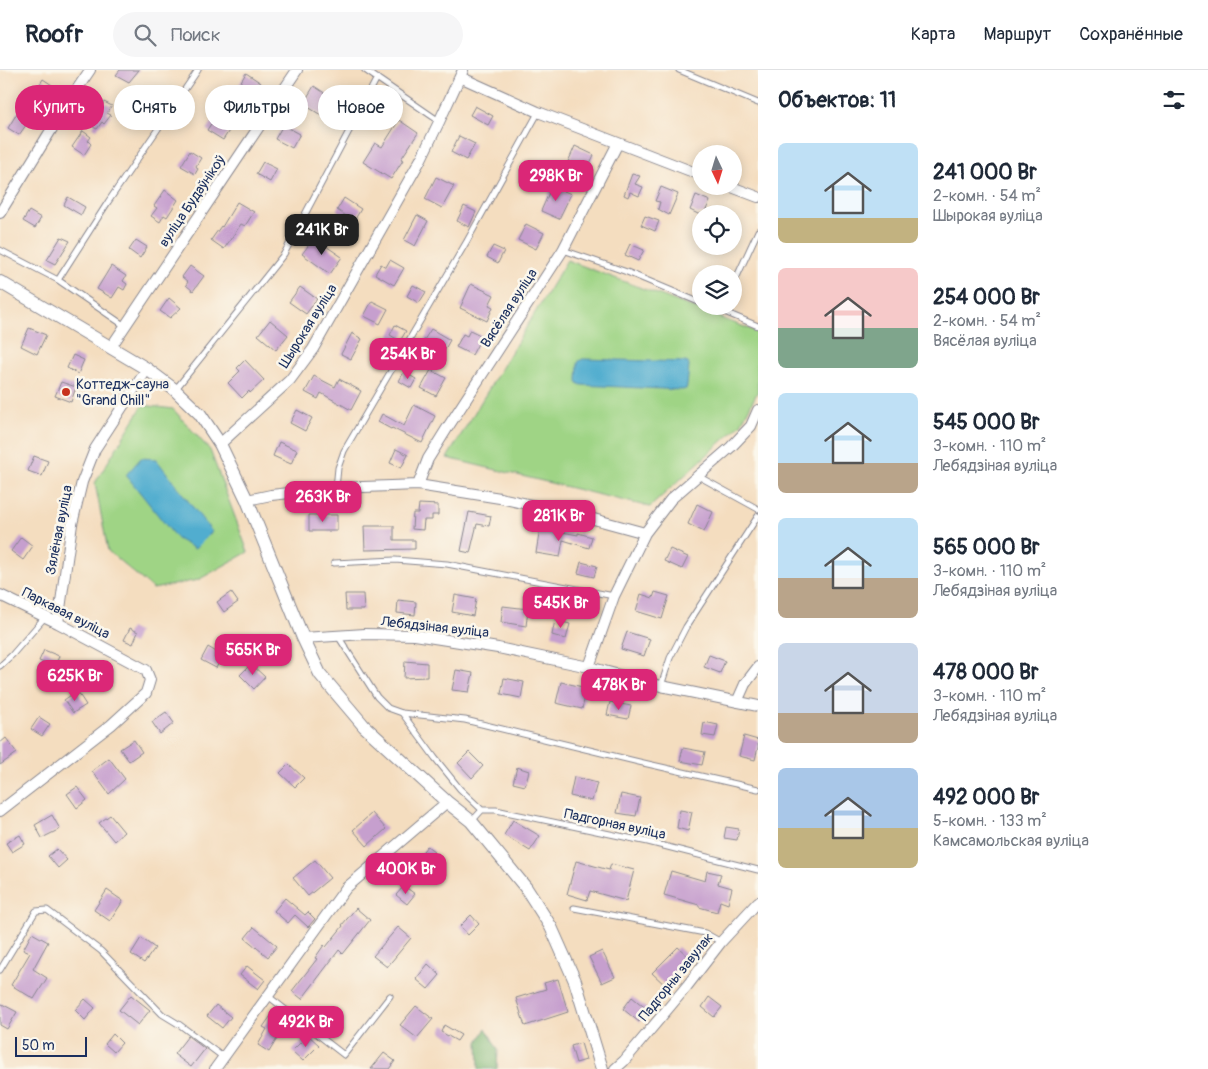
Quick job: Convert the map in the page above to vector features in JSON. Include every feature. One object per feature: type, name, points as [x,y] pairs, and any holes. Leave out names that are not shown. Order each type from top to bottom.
[{"type":"street","points":[[0,213],[90,70]]},
{"type":"street","name":"вуліца Будаўнікоў","points":[[111,347],[297,70]]},
{"type":"street","points":[[461,74],[538,112],[692,172]]},
{"type":"street","name":"Шырокая вуліца","points":[[220,444],[290,380],[313,349],[421,159],[461,74]]},
{"type":"street","name":"Вясёлая вуліца","points":[[418,486],[428,460],[446,430],[563,250],[618,143]]},
{"type":"street","points":[[742,191],[758,198]]},
{"type":"street","points":[[0,282],[147,369],[175,390],[200,414],[220,444],[247,500],[303,638],[320,674],[364,726],[447,802],[471,821],[526,888],[551,928],[576,981],[602,1069]]},
{"type":"street","name":"Зялёная вуліца","points":[[58,623],[72,524],[82,482],[96,449],[147,369]]},
{"type":"street","points":[[589,666],[614,596],[644,533],[671,499],[731,447],[751,426],[758,410]]},
{"type":"street","points":[[247,500],[271,495],[336,488],[418,486],[500,498],[590,518],[644,533]]},
{"type":"street","name":"Паркавая вуліца","points":[[0,595],[58,623],[146,670],[150,680],[146,693],[111,725],[0,811]]},
{"type":"street","name":"Лебядзіная вуліца","points":[[303,638],[365,634],[415,635],[498,648],[589,666],[661,686],[758,706]]},
{"type":"street","points":[[737,702],[745,684],[758,667]]},
{"type":"street","points":[[215,1069],[346,888],[447,802]]},
{"type":"street","name":"Падгорны завулак","points":[[615,1069],[668,1009],[721,942],[758,902]]},
{"type":"lane","points":[[58,280],[108,202],[198,70]]},
{"type":"lane","points":[[365,70],[439,122]]},
{"type":"lane","points":[[678,70],[758,103]]},
{"type":"lane","points":[[175,390],[284,254],[376,78]]},
{"type":"lane","points":[[336,488],[338,468],[344,451],[468,241],[538,112]]},
{"type":"lane","points":[[742,266],[758,231]]},
{"type":"lane","points":[[0,250],[58,280],[125,326]]},
{"type":"lane","points":[[563,250],[627,272],[692,299]]},
{"type":"lane","points":[[736,315],[758,326]]},
{"type":"lane","points":[[698,476],[758,509]]},
{"type":"lane","points":[[661,686],[670,658],[686,627],[758,516]]},
{"type":"lane","points":[[334,563],[396,560],[447,564],[614,596]]},
{"type":"lane","points":[[0,666],[45,617]]},
{"type":"lane","points":[[338,636],[377,697],[388,708],[402,713],[465,720],[758,789]]},
{"type":"lane","points":[[402,713],[460,789],[482,810],[471,821]]},
{"type":"lane","name":"Падгорная вуліца","points":[[482,810],[496,810],[629,838],[758,870]]},
{"type":"lane","points":[[574,908],[706,933],[721,942]]},
{"type":"lane","points":[[0,970],[36,911],[47,910],[101,951],[162,1014],[224,1057]]},
{"type":"lane","points":[[268,995],[344,1054],[390,996]]},
{"type":"green space","points":[[567,260],[692,307],[692,315],[713,315],[758,332],[758,391],[741,424],[650,507],[447,458]]},
{"type":"green space","points":[[143,405],[173,409],[210,450],[248,552],[198,580],[153,589],[108,551],[95,483]]},
{"type":"green space","points":[[486,1028],[498,1050],[497,1069],[479,1069],[478,1042]]},
{"type":"water","points":[[583,359],[685,362],[689,366],[687,386],[686,389],[682,390],[582,385],[577,381],[578,363]]},
{"type":"water","points":[[141,458],[156,459],[212,532],[195,549],[177,539],[126,475]]},
{"type":"building","points":[[120,70],[139,70],[129,82],[116,75]]},
{"type":"building","points":[[246,73],[261,83],[260,85],[239,85]]},
{"type":"building","points":[[43,79],[52,85],[40,85]]},
{"type":"building","points":[[314,86],[318,89],[318,113],[308,107],[308,96]]},
{"type":"building","points":[[104,102],[112,106],[107,113],[111,115],[104,124]]},
{"type":"building","points":[[475,106],[493,116],[488,125],[470,115]]},
{"type":"building","points":[[15,117],[15,130],[23,130],[19,135],[8,128]]},
{"type":"building","points":[[403,123],[418,133],[391,179],[363,162],[375,143],[382,147],[393,130],[403,130]]},
{"type":"building","points":[[207,130],[230,130],[223,140]]},
{"type":"building","points":[[280,130],[292,130],[300,134],[292,148],[275,139]]},
{"type":"building","points":[[83,131],[91,137],[88,141],[91,144],[84,155],[72,147]]},
{"type":"building","points":[[459,136],[475,144],[466,160],[451,152]]},
{"type":"building","points":[[575,146],[594,155],[583,178],[565,169]]},
{"type":"building","points":[[190,151],[201,158],[196,166],[198,169],[195,174],[181,166]]},
{"type":"building","points":[[263,162],[277,169],[270,182],[256,174]]},
{"type":"building","points":[[632,174],[640,176],[635,184],[643,187],[639,196],[630,192],[628,197],[624,195]]},
{"type":"building","points":[[436,177],[454,186],[442,208],[425,199]]},
{"type":"building","points":[[552,186],[571,194],[559,219],[541,211]]},
{"type":"building","points":[[661,187],[678,194],[669,215],[658,209],[660,202],[655,201]]},
{"type":"building","points":[[165,190],[178,200],[167,217],[164,215],[160,222],[151,216],[157,208],[154,206]]},
{"type":"building","points":[[696,195],[710,201],[708,205],[692,205]]},
{"type":"building","points":[[68,197],[85,207],[81,215],[64,205]]},
{"type":"building","points":[[344,198],[361,209],[354,221],[337,210]]},
{"type":"building","points":[[237,202],[254,212],[245,226],[241,224],[224,249],[211,240],[222,227]]},
{"type":"building","points":[[464,206],[476,212],[469,227],[457,221]]},
{"type":"building","points":[[29,211],[41,218],[35,228],[23,221]]},
{"type":"building","points":[[417,215],[428,221],[415,246],[404,240]]},
{"type":"building","points":[[645,216],[659,221],[655,231],[641,225]]},
{"type":"building","points":[[526,224],[544,233],[536,249],[518,240]]},
{"type":"building","points":[[61,237],[70,241],[55,264],[47,260]]},
{"type":"building","points":[[314,238],[342,257],[330,274],[302,254]]},
{"type":"building","points":[[136,240],[147,247],[140,258],[129,250]]},
{"type":"building","points":[[630,244],[644,250],[638,261],[625,255]]},
{"type":"building","points":[[493,246],[504,251],[498,263],[487,257]]},
{"type":"building","points":[[390,260],[404,268],[394,285],[375,274],[381,264],[386,267]]},
{"type":"building","points":[[111,266],[126,276],[123,281],[127,284],[124,290],[119,287],[112,298],[97,289]]},
{"type":"building","points":[[190,266],[204,276],[193,291],[186,285],[188,282],[182,277]]},
{"type":"building","points":[[471,284],[494,295],[489,305],[493,307],[487,321],[460,308]]},
{"type":"building","points":[[413,285],[426,292],[419,303],[407,296]]},
{"type":"building","points":[[300,287],[317,299],[306,314],[289,302]]},
{"type":"building","points":[[169,298],[181,308],[170,318],[160,311]]},
{"type":"building","points":[[372,301],[388,309],[380,324],[364,316]]},
{"type":"building","points":[[270,320],[288,335],[276,350],[258,335]]},
{"type":"building","points":[[395,325],[406,331],[400,341],[390,335]]},
{"type":"building","points":[[29,328],[46,335],[37,354],[21,346]]},
{"type":"building","points":[[431,329],[450,340],[444,351],[424,340]]},
{"type":"building","points":[[470,330],[482,336],[472,355],[456,347],[463,334],[467,336]]},
{"type":"building","points":[[352,333],[362,339],[351,359],[341,354]]},
{"type":"building","points":[[73,355],[84,360],[78,374],[67,368]]},
{"type":"building","points":[[245,360],[264,380],[242,398],[228,383],[240,371],[237,368]]},
{"type":"building","points":[[431,370],[446,378],[436,396],[421,388]]},
{"type":"building","points":[[404,372],[416,379],[411,388],[399,381]]},
{"type":"building","points":[[314,376],[335,387],[339,379],[361,391],[351,410],[321,393],[318,399],[305,392]]},
{"type":"building","name":"Коттедж-сауна \"Grand Chill\"","points":[[61,382],[76,387],[71,402],[55,396]]},
{"type":"building","points":[[414,405],[435,416],[422,443],[378,422],[382,414],[404,426]]},
{"type":"building","points":[[297,410],[312,418],[305,431],[290,423]]},
{"type":"building","points":[[279,442],[297,450],[291,464],[273,456]]},
{"type":"building","points":[[396,449],[408,455],[401,468],[390,463]]},
{"type":"building","points":[[34,456],[48,461],[42,476],[28,471]]},
{"type":"building","points":[[419,504],[438,505],[438,515],[432,515],[432,520],[424,520],[423,530],[412,529],[413,513],[418,513]]},
{"type":"building","points":[[697,504],[713,512],[704,532],[688,524]]},
{"type":"building","points":[[469,512],[491,516],[489,526],[477,524],[470,553],[461,551]]},
{"type":"building","points":[[309,515],[337,515],[337,531],[309,531]]},
{"type":"building","points":[[364,526],[394,526],[394,540],[415,540],[415,549],[365,550]]},
{"type":"building","points":[[540,528],[578,535],[578,533],[592,537],[589,548],[563,540],[560,557],[536,553]]},
{"type":"building","points":[[21,537],[33,546],[23,560],[11,551]]},
{"type":"building","points":[[670,549],[688,557],[682,569],[664,561]]},
{"type":"building","points":[[581,562],[597,566],[594,577],[578,573]]},
{"type":"building","points":[[231,592],[238,602],[224,612],[217,602]]},
{"type":"building","points":[[655,592],[669,596],[662,619],[636,611],[641,594],[653,598]]},
{"type":"building","points":[[345,594],[363,594],[364,610],[346,610]]},
{"type":"building","points":[[455,595],[476,599],[473,616],[452,612]]},
{"type":"building","points":[[398,600],[416,602],[415,615],[397,613]]},
{"type":"building","points":[[503,606],[528,609],[526,626],[501,622]]},
{"type":"building","points":[[555,620],[570,624],[566,639],[552,635]]},
{"type":"building","points":[[130,628],[138,632],[133,644],[124,640]]},
{"type":"building","points":[[627,632],[650,639],[644,656],[621,649]]},
{"type":"building","points":[[208,647],[223,656],[216,668],[201,660]]},
{"type":"building","points":[[44,650],[59,656],[55,667],[39,661]]},
{"type":"building","points":[[709,655],[725,661],[720,673],[704,667]]},
{"type":"building","points":[[405,661],[427,663],[427,677],[404,678]]},
{"type":"building","points":[[251,664],[265,677],[254,689],[240,675]]},
{"type":"building","points":[[456,670],[473,673],[469,692],[452,690]]},
{"type":"building","points":[[504,678],[524,682],[521,698],[501,694]]},
{"type":"building","points":[[561,682],[587,688],[582,709],[556,703]]},
{"type":"building","points":[[77,691],[86,705],[73,713],[64,700]]},
{"type":"building","points":[[610,702],[631,706],[628,719],[607,715]]},
{"type":"building","points":[[166,712],[174,723],[160,734],[152,722]]},
{"type":"building","points":[[39,717],[50,724],[42,736],[31,729]]},
{"type":"building","points":[[704,722],[718,725],[715,737],[702,735]]},
{"type":"building","points":[[744,736],[758,740],[755,760],[739,756]]},
{"type":"building","points":[[6,738],[17,753],[0,765],[0,743]]},
{"type":"building","points":[[134,740],[142,752],[129,761],[120,749]]},
{"type":"building","points":[[683,748],[705,752],[702,765],[680,761]]},
{"type":"building","points":[[469,752],[483,766],[472,778],[458,763]]},
{"type":"building","points":[[109,758],[125,779],[109,794],[92,771]]},
{"type":"building","points":[[289,764],[304,778],[295,787],[280,773]]},
{"type":"building","points":[[517,767],[529,771],[525,786],[513,783]]},
{"type":"building","points":[[574,777],[597,783],[592,801],[570,796]]},
{"type":"building","points":[[77,787],[87,800],[77,808],[67,794]]},
{"type":"building","points":[[621,794],[640,798],[636,816],[617,813]]},
{"type":"building","points":[[680,810],[692,812],[688,831],[677,828]]},
{"type":"building","points":[[372,813],[386,829],[367,846],[353,830]]},
{"type":"building","points":[[52,815],[60,829],[42,838],[35,825]]},
{"type":"building","points":[[110,815],[124,832],[114,841],[99,823]]},
{"type":"building","points":[[513,820],[540,836],[530,851],[504,835]]},
{"type":"building","points":[[726,827],[739,829],[737,840],[724,838]]},
{"type":"building","points":[[20,835],[25,844],[12,852],[6,843]]},
{"type":"building","points":[[427,846],[434,851],[423,865],[416,860]]},
{"type":"building","points":[[57,849],[67,860],[58,868],[48,856]]},
{"type":"building","points":[[315,860],[330,878],[308,896],[293,878]]},
{"type":"building","points":[[576,861],[609,870],[611,864],[634,870],[626,901],[590,891],[587,900],[567,894]]},
{"type":"building","points":[[671,871],[705,881],[707,871],[721,874],[718,884],[732,888],[728,904],[720,901],[717,912],[664,895]]},
{"type":"building","points":[[404,886],[415,894],[407,904],[396,895]]},
{"type":"building","points":[[107,890],[123,901],[110,921],[94,910]]},
{"type":"building","points":[[285,898],[305,915],[308,912],[315,919],[308,927],[295,915],[288,923],[274,911]]},
{"type":"building","points":[[356,908],[370,920],[343,954],[339,950],[302,999],[292,991],[317,959],[315,958],[324,945],[326,947]]},
{"type":"building","points":[[471,915],[479,924],[468,935],[460,926]]},
{"type":"building","points":[[254,927],[277,946],[268,957],[245,938]]},
{"type":"building","points":[[398,927],[411,938],[387,967],[373,956]]},
{"type":"building","points":[[32,933],[48,942],[33,969],[47,978],[34,999],[11,985],[30,953],[23,950]]},
{"type":"building","points":[[141,938],[155,948],[144,963],[131,954]]},
{"type":"building","points":[[678,947],[689,957],[665,985],[652,973]]},
{"type":"building","points":[[602,951],[615,977],[602,983],[589,957]]},
{"type":"building","points":[[428,964],[440,975],[428,989],[416,979]]},
{"type":"building","points":[[247,966],[265,980],[258,989],[240,975]]},
{"type":"building","points":[[558,979],[568,1012],[525,1026],[516,998],[546,989],[544,983]]},
{"type":"building","points":[[131,995],[150,1010],[138,1025],[119,1010]]},
{"type":"building","points":[[632,997],[648,1010],[639,1022],[623,1009]]},
{"type":"building","points":[[709,997],[722,1007],[714,1017],[702,1007]]},
{"type":"building","points":[[85,999],[95,1008],[85,1020],[75,1010]]},
{"type":"building","points":[[0,1003],[17,1012],[7,1029],[0,1025]]},
{"type":"building","points":[[216,1005],[231,1017],[222,1028],[207,1016]]},
{"type":"building","points":[[416,1006],[433,1019],[417,1038],[400,1025]]},
{"type":"building","points":[[275,1010],[292,1021],[280,1038],[278,1037],[269,1052],[258,1045],[267,1029],[263,1027]]},
{"type":"building","points":[[444,1025],[461,1035],[457,1041],[441,1032]]},
{"type":"building","points":[[113,1034],[122,1043],[114,1052],[105,1044]]},
{"type":"building","points":[[308,1035],[319,1045],[303,1061],[292,1051]]},
{"type":"building","points":[[188,1036],[205,1049],[191,1067],[174,1054]]},
{"type":"building","points":[[581,1043],[586,1060],[576,1063],[571,1046]]},
{"type":"building","points":[[384,1053],[395,1061],[389,1069],[371,1069]]},
{"type":"place","name":"Коттедж-сауна \"Grand Chill\"","points":[[66,392]]}]
